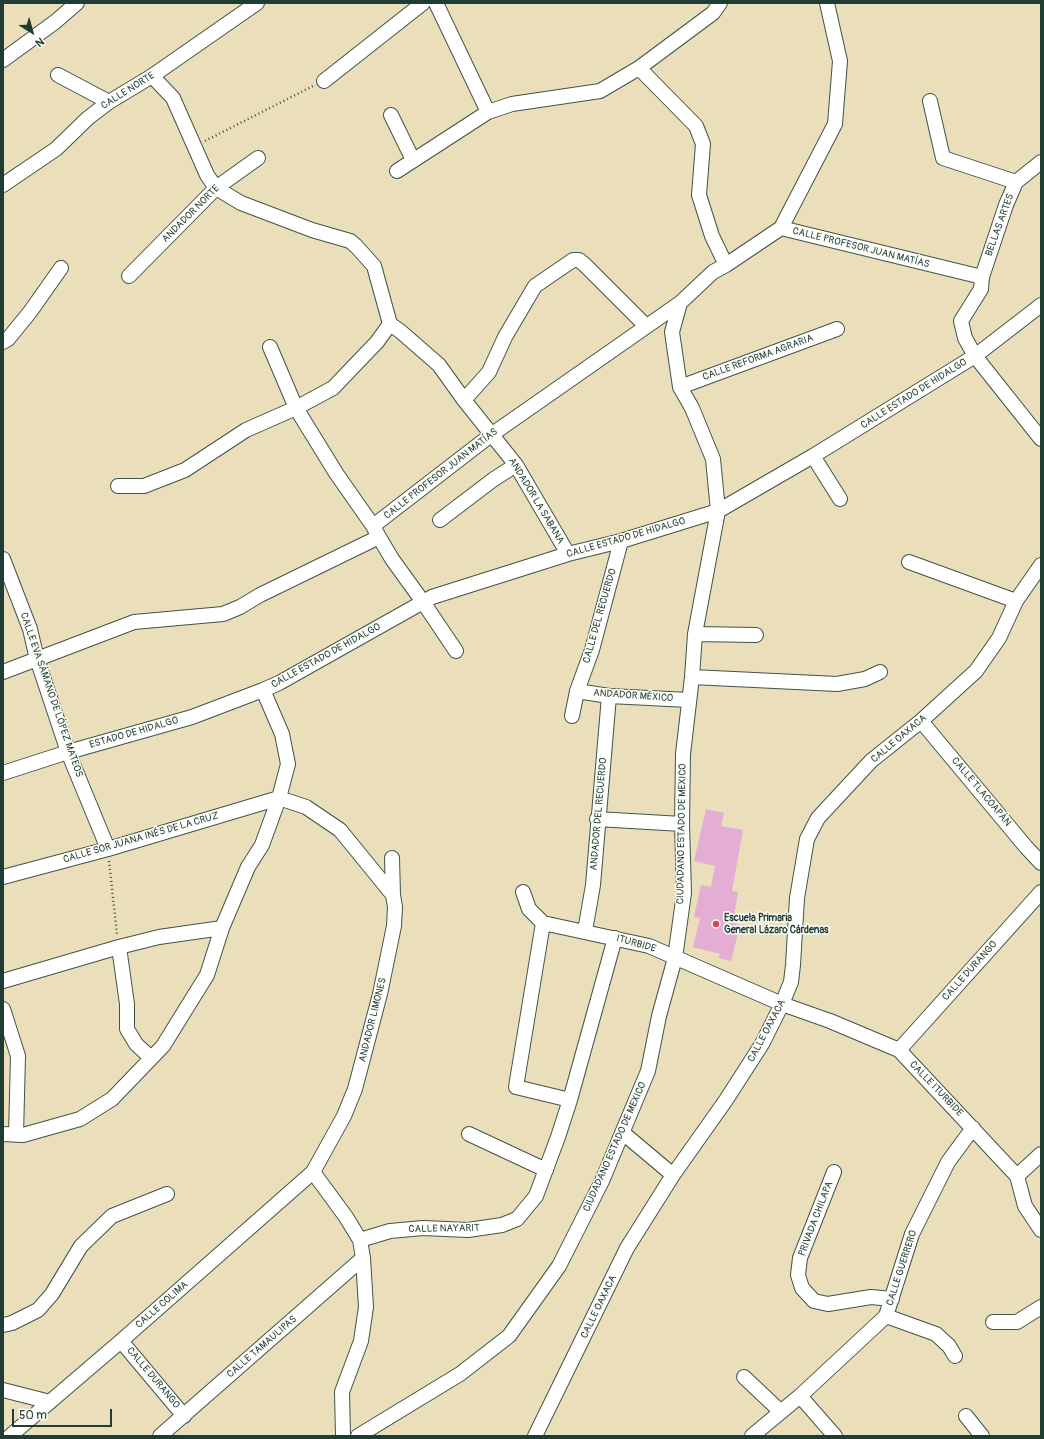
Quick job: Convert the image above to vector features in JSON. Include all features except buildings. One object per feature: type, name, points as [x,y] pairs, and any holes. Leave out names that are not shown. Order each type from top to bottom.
[{"type":"street","points":[[3,60],[55,22],[77,3]]},
{"type":"street","name":"CALLE NORTE","points":[[3,185],[56,149],[88,118],[109,102],[152,76],[257,3]]},
{"type":"street","points":[[324,81],[423,3]]},
{"type":"street","points":[[436,3],[488,112]]},
{"type":"street","points":[[398,171],[488,112],[512,104],[600,91],[639,68],[713,13],[720,3]]},
{"type":"street","points":[[781,228],[835,124],[840,61],[827,3]]},
{"type":"street","points":[[639,68],[696,126],[703,144],[699,195],[712,236],[726,265],[713,272],[680,303]]},
{"type":"street","points":[[58,75],[109,102]]},
{"type":"street","points":[[118,486],[144,486],[185,470],[246,430],[296,408],[333,388],[377,342],[390,324],[374,266],[350,241],[312,230],[241,203],[216,188],[207,175],[196,146],[173,98],[152,76]]},
{"type":"street","points":[[930,101],[943,158],[1016,182]]},
{"type":"street","points":[[391,115],[413,160]]},
{"type":"street","name":"ANDADOR NORTE","points":[[129,276],[216,188],[258,158]]},
{"type":"street","name":"BELLAS ARTES","points":[[975,356],[966,338],[961,321],[981,289],[982,277],[1016,182],[1041,162]]},
{"type":"street","name":"CALLE PROFESOR JUAN MATÍAS","points":[[726,265],[781,228],[982,277]]},
{"type":"street","points":[[464,400],[489,372],[505,337],[535,286],[573,260],[579,260],[585,264],[646,326]]},
{"type":"street","points":[[3,342],[8,339],[30,312],[61,268]]},
{"type":"street","name":"CALLE PROFESOR JUAN MATÍAS","points":[[3,672],[134,622],[222,614],[240,607],[376,531],[491,434],[680,303]]},
{"type":"street","name":"CIUDADANO ESTADO DE MEXICO","points":[[358,1436],[460,1374],[509,1336],[559,1266],[602,1182],[648,1072],[675,958],[684,894],[682,824],[683,754],[692,677],[695,634],[718,511],[713,459],[692,408],[680,387],[672,332],[680,303]]},
{"type":"street","name":"CALLE ESTADO DE HIDALGO","points":[[263,690],[279,683],[432,597],[568,554],[621,541],[718,511],[813,456],[975,356],[1041,305]]},
{"type":"street","name":"ANDADOR LA SABANA","points":[[390,324],[439,365],[464,400],[516,465],[568,554]]},
{"type":"street","name":"CALLE REFORMA AGRARIA","points":[[680,387],[837,329]]},
{"type":"street","points":[[270,347],[296,408],[336,473],[376,531],[392,559],[456,651]]},
{"type":"street","points":[[975,356],[1040,435]]},
{"type":"street","points":[[813,456],[840,499]]},
{"type":"street","points":[[440,520],[494,479],[516,465]]},
{"type":"street","name":"CALLE DEL RECUERDO","points":[[572,716],[577,691],[592,650],[621,541]]},
{"type":"street","name":"CALLE EVA SÁMANO DE LÓPEZ MATEOS","points":[[3,559],[30,629],[37,659],[68,752],[108,849]]},
{"type":"street","points":[[909,562],[1016,601]]},
{"type":"street","name":"CALLE OAXACA","points":[[535,1436],[627,1248],[673,1175],[726,1100],[762,1044],[782,1004],[790,982],[793,964],[797,898],[807,839],[818,818],[871,761],[921,721],[976,671],[999,638],[1016,601],[1041,565]]},
{"type":"street","points":[[695,634],[756,635]]},
{"type":"street","points":[[692,677],[837,684],[865,679],[880,672]]},
{"type":"street","points":[[3,1009],[18,1056],[10,1135],[80,1119],[112,1099],[163,1046],[207,975],[222,928],[248,867],[262,845],[279,798],[288,764],[282,734],[263,690]]},
{"type":"street","name":"ESTADO DE HIDALGO","points":[[3,773],[68,752],[192,717],[263,690]]},
{"type":"street","name":"ANDADOR MÉXICO","points":[[577,691],[609,696],[689,700]]},
{"type":"street","name":"ANDADOR DEL RECUERDO","points":[[585,931],[593,885],[597,819],[609,696]]},
{"type":"street","name":"CALLE TLACOAPÁN","points":[[921,721],[1026,847],[1041,862]]},
{"type":"street","points":[[279,798],[306,807],[340,830],[393,895]]},
{"type":"street","name":"CALLE SOR JUANA INÉS DE LA CRUZ","points":[[3,877],[108,849],[279,798]]},
{"type":"street","points":[[597,819],[682,824]]},
{"type":"street","name":"ANDADOR LIMONES","points":[[313,1172],[344,1116],[365,1055],[380,994],[394,926],[395,906],[393,895],[392,858]]},
{"type":"street","points":[[523,892],[529,909],[543,923],[516,1087],[570,1100]]},
{"type":"street","name":"CALLE DURANGO","points":[[900,1050],[1041,892]]},
{"type":"street","name":"ITURBIDE","points":[[543,923],[649,946],[782,1004]]},
{"type":"street","points":[[3,981],[119,947],[159,938],[222,928]]},
{"type":"street","name":"CALLE NAYARIT","points":[[360,1240],[390,1231],[423,1228],[468,1230],[502,1225],[517,1218],[536,1196],[570,1100],[615,938]]},
{"type":"street","points":[[119,947],[126,1004],[127,1029],[136,1044],[151,1058]]},
{"type":"street","name":"CALLE ITURBIDE","points":[[782,1004],[830,1021],[900,1050],[1017,1176],[1025,1206],[1041,1230]]},
{"type":"street","name":"CALLE GUERRERO","points":[[752,1436],[800,1396],[886,1316],[912,1234],[948,1162],[973,1128]]},
{"type":"street","points":[[623,1133],[673,1175]]},
{"type":"street","points":[[469,1134],[546,1170]]},
{"type":"street","points":[[1017,1176],[1041,1154]]},
{"type":"street","points":[[313,1172],[346,1217],[360,1240],[364,1258],[366,1307],[361,1341],[342,1392],[343,1436]]},
{"type":"street","name":"CALLE COLIMA","points":[[10,1436],[121,1341],[313,1172]]},
{"type":"street","name":"PRIVADA CHILAPA","points":[[834,1172],[800,1258],[798,1275],[802,1288],[814,1301],[828,1304],[871,1297],[892,1299]]},
{"type":"street","points":[[3,1325],[12,1323],[38,1310],[52,1294],[81,1246],[112,1216],[167,1194]]},
{"type":"street","name":"CALLE TAMAULIPAS","points":[[160,1436],[364,1258]]},
{"type":"street","points":[[993,1322],[1017,1322],[1041,1307]]},
{"type":"street","points":[[886,1316],[936,1334],[949,1346],[955,1356]]},
{"type":"street","name":"CALLE DURANGO","points":[[121,1341],[184,1416]]},
{"type":"street","points":[[744,1378],[781,1412]]},
{"type":"street","points":[[3,1390],[50,1402]]},
{"type":"street","points":[[800,1396],[835,1436]]},
{"type":"street","points":[[966,1416],[982,1436]]},
{"type":"path","points":[[196,146],[272,105],[324,81]]},
{"type":"path","points":[[108,849],[119,947]]},
{"type":"place","name":"Escuela Primaria General Lázaro Cárdenas","points":[[716,924]]}]
